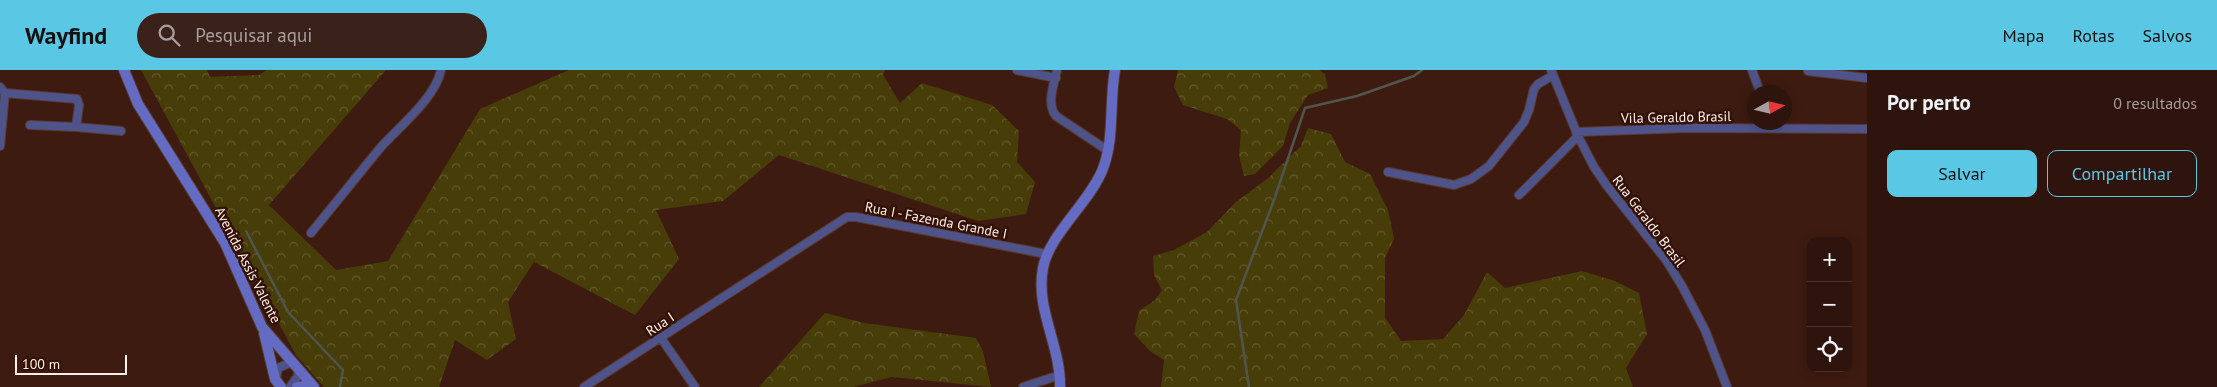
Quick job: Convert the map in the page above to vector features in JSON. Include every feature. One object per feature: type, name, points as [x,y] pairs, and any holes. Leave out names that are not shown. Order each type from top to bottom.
[{"type":"main road","name":"Avenida Assis Valente","points":[[124,70],[138,104],[225,243],[262,327],[313,386]]},
{"type":"main road","points":[[1060,387],[1060,375],[1042,295],[1041,281],[1046,254],[1098,180],[1108,150],[1111,92],[1115,70]]},
{"type":"main road","points":[[262,327],[278,384]]},
{"type":"main road","points":[[297,387],[313,386]]},
{"type":"street","points":[[311,233],[382,146],[432,92],[442,70]]},
{"type":"street","points":[[1017,70],[1056,74],[1051,103],[1052,112],[1108,150]]},
{"type":"street","points":[[1752,70],[1757,85]]},
{"type":"street","points":[[1808,71],[1867,78]]},
{"type":"street","points":[[1388,172],[1454,185],[1471,179],[1489,166],[1524,122],[1534,88],[1551,73]]},
{"type":"street","name":"Rua Geraldo Brasil","points":[[1551,73],[1577,134],[1606,186],[1650,238],[1682,286],[1705,330],[1728,387]]},
{"type":"street","points":[[0,146],[2,90],[75,98],[79,102],[78,124],[76,127]]},
{"type":"street","points":[[30,126],[122,130]]},
{"type":"street","name":"Vila Geraldo Brasil","points":[[1577,134],[1747,126]]},
{"type":"street","name":"Vila Geraldo Brasil","points":[[1792,127],[1867,129]]},
{"type":"street","points":[[1519,195],[1577,134]]},
{"type":"street","name":"Rua I - Fazenda Grande I","points":[[749,280],[842,219],[851,216],[1046,254]]},
{"type":"street","name":"Rua I","points":[[584,387],[749,280]]},
{"type":"street","points":[[661,338],[692,386]]},
{"type":"street","points":[[278,384],[278,368],[295,366],[298,376],[290,387]]},
{"type":"street","points":[[1023,387],[1060,375]]},
{"type":"green space","points":[[141,70],[207,70],[210,77],[259,75],[267,70],[386,70],[269,205],[336,270],[388,261],[480,109],[569,70],[885,70],[883,75],[900,103],[922,83],[992,105],[1019,131],[1017,162],[1035,182],[1026,214],[978,221],[779,155],[723,201],[656,210],[679,259],[635,315],[534,262],[508,302],[516,339],[487,360],[455,340],[439,387],[324,387],[296,355]]},
{"type":"green space","points":[[1178,70],[1319,70],[1325,74],[1328,88],[1308,95],[1290,123],[1283,146],[1255,174],[1244,176],[1239,155],[1241,130],[1227,119],[1183,105],[1174,87]]},
{"type":"green space","points":[[1308,128],[1331,134],[1345,162],[1370,174],[1388,210],[1394,239],[1385,258],[1385,318],[1401,341],[1443,339],[1464,315],[1487,272],[1505,288],[1582,271],[1615,281],[1639,293],[1647,334],[1626,368],[1633,387],[1161,387],[1164,360],[1150,351],[1134,334],[1139,311],[1155,300],[1162,290],[1154,275],[1153,256],[1174,250],[1207,232],[1236,202],[1267,179],[1301,146]]},
{"type":"green space","points":[[825,313],[864,323],[976,338],[983,351],[991,387],[892,377],[853,387],[759,387]]},
{"type":"waterway","points":[[1249,387],[1236,300],[1274,200],[1305,108],[1357,96],[1414,76],[1422,70]]},
{"type":"waterway","points":[[246,231],[288,312],[343,370],[340,387]]}]
